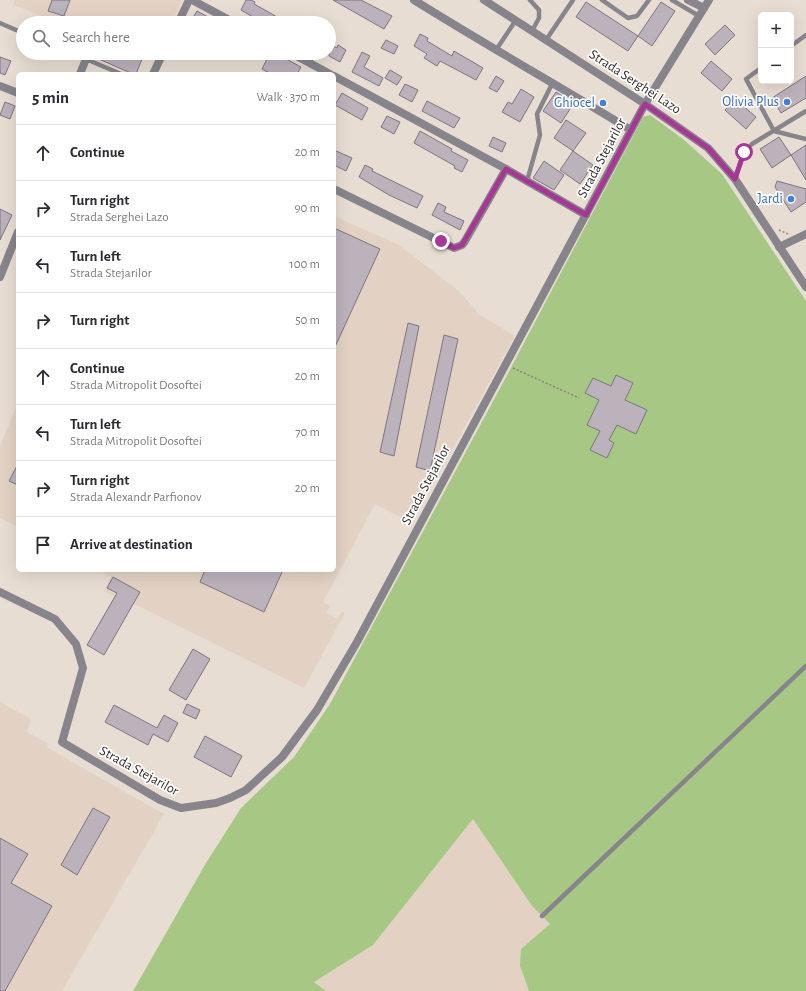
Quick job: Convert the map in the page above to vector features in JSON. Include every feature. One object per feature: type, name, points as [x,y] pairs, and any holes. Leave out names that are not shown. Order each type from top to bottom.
[{"type":"street","points":[[182,16],[191,0],[222,16]]},
{"type":"street","points":[[414,0],[495,51],[553,82],[631,130]]},
{"type":"street","name":"Strada Serghei Lazo","points":[[484,0],[645,104],[708,148],[735,179],[806,287]]},
{"type":"street","points":[[688,0],[706,4]]},
{"type":"street","name":"Strada Stejarilor","points":[[0,592],[55,619],[76,644],[83,668],[62,742],[160,800],[181,808],[216,803],[246,790],[282,757],[317,710],[357,642],[645,104],[706,4]]},
{"type":"street","points":[[81,72],[86,60]]},
{"type":"street","points":[[154,72],[160,60]]},
{"type":"street","points":[[304,60],[326,72]]},
{"type":"street","points":[[336,77],[506,169],[586,215]]},
{"type":"street","points":[[0,86],[16,92]]},
{"type":"street","points":[[336,190],[454,248],[462,245],[506,169]]},
{"type":"street","points":[[779,247],[806,234]]},
{"type":"street","points":[[0,276],[16,237]]},
{"type":"lane","points":[[530,0],[539,10],[539,18],[532,31]]},
{"type":"lane","points":[[546,40],[574,0]]},
{"type":"lane","points":[[602,0],[628,18],[637,16],[648,0]]},
{"type":"lane","points":[[672,0],[699,16]]},
{"type":"lane","points":[[495,51],[516,20]]},
{"type":"lane","points":[[0,23],[16,30]]},
{"type":"lane","points":[[794,44],[806,34]]},
{"type":"lane","points":[[88,60],[116,72]]},
{"type":"lane","points":[[758,70],[746,79],[774,131],[806,138]]},
{"type":"lane","points":[[527,181],[540,135],[537,114],[553,82]]},
{"type":"lane","points":[[735,179],[744,152],[752,144],[806,112]]},
{"type":"lane","points":[[542,916],[806,666]]},
{"type":"path","points":[[777,230],[788,234],[794,234]]},
{"type":"path","points":[[505,365],[579,398]]},
{"type":"shaded area","points":[[15,0],[182,0],[175,16],[42,16],[13,5]]},
{"type":"shaded area","points":[[336,217],[399,245],[459,291],[479,314],[515,336],[431,488],[416,493],[412,505],[415,506],[409,522],[375,504],[323,602],[330,606],[326,613],[337,619],[342,612],[345,613],[304,688],[134,604],[132,607],[104,591],[111,577],[102,572],[336,572]]},
{"type":"shaded area","points":[[16,408],[16,526],[0,518],[0,446]]},
{"type":"shaded area","points":[[0,702],[31,719],[27,732],[47,743],[48,748],[164,814],[62,991],[0,991]]},
{"type":"shaded area","points":[[473,819],[532,906],[550,924],[520,966],[529,991],[326,991],[314,982],[373,945]]},
{"type":"green space","points":[[650,115],[683,139],[722,174],[806,301],[806,991],[529,991],[520,966],[521,949],[550,924],[532,906],[473,819],[373,945],[314,982],[326,991],[133,991],[206,863],[241,808],[294,757],[330,704],[505,379],[643,117]]},
{"type":"building","points":[[52,0],[70,0],[64,16],[48,11]]},
{"type":"building","points":[[246,0],[251,0],[255,2],[254,4],[275,16],[251,16],[241,10]]},
{"type":"building","points":[[333,0],[361,0],[392,16],[384,29]]},
{"type":"building","points":[[586,2],[638,36],[628,51],[576,17]]},
{"type":"building","points":[[661,2],[675,11],[652,46],[638,36]]},
{"type":"building","points":[[197,11],[206,16],[194,16]]},
{"type":"building","points":[[725,25],[735,35],[715,55],[705,44]]},
{"type":"building","points":[[420,34],[428,38],[427,41],[452,56],[454,51],[483,68],[476,80],[440,61],[437,66],[424,58],[427,54],[414,46]]},
{"type":"building","points":[[386,40],[398,46],[394,54],[381,48]]},
{"type":"building","points":[[338,45],[346,50],[340,62],[336,60],[336,48]]},
{"type":"building","points":[[362,52],[370,56],[364,67],[383,78],[379,86],[352,72]]},
{"type":"building","points":[[0,57],[11,61],[5,75],[0,73]]},
{"type":"building","points":[[101,60],[142,60],[137,72],[128,72]]},
{"type":"building","points":[[266,60],[288,60],[301,67],[298,72],[267,72],[262,69]]},
{"type":"building","points":[[711,61],[732,79],[722,91],[701,73]]},
{"type":"building","points":[[390,70],[402,77],[397,85],[385,78]]},
{"type":"building","points":[[496,76],[504,81],[497,92],[489,88]]},
{"type":"building","points":[[806,76],[806,98],[781,113],[772,98]]},
{"type":"building","points":[[405,84],[418,90],[412,102],[399,95]]},
{"type":"building","points":[[521,89],[534,97],[520,122],[502,112],[508,102],[512,104]]},
{"type":"building","points":[[556,92],[574,103],[561,123],[543,111]]},
{"type":"building","points":[[342,93],[368,108],[362,120],[336,106]]},
{"type":"building","points":[[735,99],[756,117],[746,129],[725,110]]},
{"type":"building","points":[[427,101],[460,118],[454,128],[422,111]]},
{"type":"building","points":[[5,102],[15,106],[10,119],[0,115]]},
{"type":"building","points":[[387,116],[400,122],[394,134],[381,127]]},
{"type":"building","points":[[566,120],[586,133],[573,151],[554,138]]},
{"type":"building","points":[[420,131],[468,160],[462,172],[454,168],[455,166],[414,143]]},
{"type":"building","points":[[493,137],[506,143],[502,152],[489,146]]},
{"type":"building","points":[[779,137],[791,155],[772,168],[760,149]]},
{"type":"building","points":[[806,145],[806,180],[791,155]]},
{"type":"building","points":[[336,151],[352,158],[346,171],[336,166]]},
{"type":"building","points":[[573,151],[593,165],[580,184],[560,170]]},
{"type":"building","points":[[544,161],[564,175],[554,190],[533,178]]},
{"type":"building","points":[[365,165],[373,169],[372,171],[423,196],[417,208],[389,195],[359,177]]},
{"type":"building","points":[[777,181],[806,189],[806,202],[791,212],[775,187]]},
{"type":"building","points":[[438,203],[446,207],[444,212],[464,221],[460,230],[432,215]]},
{"type":"building","points":[[0,209],[12,215],[0,240]]},
{"type":"building","points":[[336,229],[380,249],[336,345]]},
{"type":"building","points":[[408,323],[419,326],[394,456],[380,452]]},
{"type":"building","points":[[444,335],[458,339],[430,471],[416,467]]},
{"type":"building","points":[[616,375],[633,383],[625,400],[647,410],[636,434],[617,425],[609,440],[614,443],[607,458],[590,450],[600,431],[587,425],[599,400],[585,393],[593,378],[611,386]]},
{"type":"building","points":[[16,468],[16,484],[9,481]]},
{"type":"building","points":[[204,572],[282,572],[264,612],[200,582]]},
{"type":"building","points":[[113,577],[140,592],[104,655],[87,645],[117,593],[107,588]]},
{"type":"building","points":[[193,649],[210,659],[186,700],[169,690]]},
{"type":"building","points":[[187,704],[200,710],[196,719],[183,713]]},
{"type":"building","points":[[114,705],[157,728],[164,715],[178,723],[168,742],[153,734],[148,745],[105,722]]},
{"type":"building","points":[[205,736],[242,756],[231,777],[194,757]]},
{"type":"building","points":[[93,808],[110,817],[77,875],[61,865]]},
{"type":"building","points":[[0,838],[28,854],[11,883],[52,906],[5,991],[0,991]]},
{"type":"place","name":"Olivia Plus","points":[[787,102]]},
{"type":"place","name":"Ghiocel","points":[[603,103]]},
{"type":"place","name":"Jardi","points":[[791,199]]},
{"type":"route","points":[[441,241],[454,248],[462,245],[506,169],[586,215],[645,104],[708,148],[735,179],[744,152]]}]
